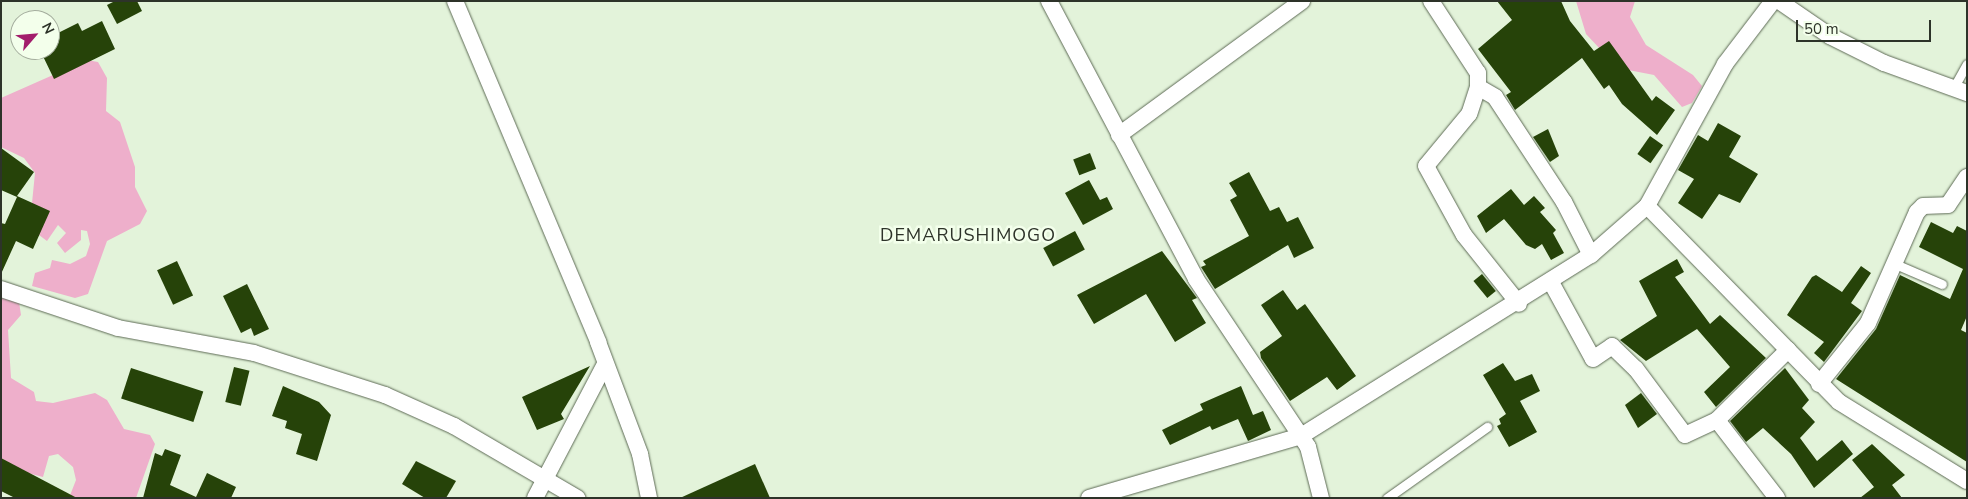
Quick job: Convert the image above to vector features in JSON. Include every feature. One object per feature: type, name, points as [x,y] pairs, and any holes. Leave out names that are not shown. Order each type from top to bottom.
[{"type":"street","points":[[455,1],[605,364],[640,454],[649,498]]},
{"type":"street","points":[[1049,1],[1196,279],[1301,436],[1321,498]]},
{"type":"street","points":[[1119,135],[1302,1]]},
{"type":"street","points":[[1431,1],[1478,73],[1478,87],[1469,114],[1426,166],[1464,235],[1519,304]]},
{"type":"street","points":[[1090,498],[1301,436],[1552,284],[1591,255],[1647,206],[1724,64],[1773,1]]},
{"type":"street","points":[[1779,1],[1830,36],[1876,59],[1960,90]]},
{"type":"street","points":[[1478,87],[1495,97],[1564,202],[1591,255]]},
{"type":"street","points":[[1820,384],[1868,323],[1918,212],[1923,206],[1948,204],[1967,177]]},
{"type":"street","points":[[1647,206],[1839,402],[1967,481]]},
{"type":"street","points":[[1552,284],[1593,359],[1612,346],[1636,369],[1685,435],[1717,420],[1788,350]]},
{"type":"street","points":[[1,289],[118,328],[254,353],[314,370],[454,426],[577,498]]},
{"type":"street","points":[[535,498],[605,364]]},
{"type":"street","points":[[1717,420],[1777,498]]},
{"type":"lane","points":[[1960,90],[1967,64]]},
{"type":"lane","points":[[1895,264],[1942,284]]},
{"type":"lane","points":[[1386,498],[1487,428]]},
{"type":"shaded area","points":[[1576,1],[1635,1],[1630,17],[1646,45],[1693,75],[1702,86],[1692,103],[1682,107],[1654,75],[1618,68],[1586,34]]},
{"type":"shaded area","points":[[87,60],[98,62],[107,78],[106,111],[120,122],[135,167],[135,187],[147,211],[140,224],[107,241],[88,294],[75,298],[32,286],[35,273],[50,268],[52,260],[70,264],[86,256],[90,244],[87,231],[81,230],[81,240],[65,253],[57,243],[66,233],[58,225],[47,241],[39,235],[32,203],[35,173],[24,158],[1,147],[1,98]]},
{"type":"shaded area","points":[[1,298],[19,302],[21,315],[8,330],[11,378],[34,392],[36,401],[53,403],[95,393],[107,400],[124,429],[150,435],[155,444],[136,498],[69,498],[76,480],[73,467],[58,454],[49,456],[43,477],[1,466]]},
{"type":"building","points":[[115,1],[137,1],[142,11],[117,24],[107,5]]},
{"type":"building","points":[[1497,1],[1561,1],[1570,21],[1594,51],[1609,41],[1652,101],[1656,96],[1675,110],[1657,135],[1622,104],[1609,85],[1604,89],[1582,58],[1515,110],[1506,95],[1511,92],[1478,49],[1512,20]]},
{"type":"building","points":[[102,21],[115,49],[54,79],[45,60],[60,60],[60,32],[78,23],[82,31]]},
{"type":"building","points":[[1718,123],[1741,136],[1729,157],[1758,174],[1740,203],[1719,194],[1702,219],[1678,203],[1694,179],[1678,170],[1698,135],[1708,141]]},
{"type":"building","points":[[1548,129],[1559,156],[1550,162],[1533,137]]},
{"type":"building","points":[[1650,136],[1663,145],[1650,163],[1637,154]]},
{"type":"building","points":[[1,148],[34,172],[17,196],[50,211],[33,249],[16,241],[1,274],[1,223],[5,224],[17,197],[1,190]]},
{"type":"building","points":[[1090,153],[1096,169],[1079,175],[1073,159]]},
{"type":"building","points":[[1249,172],[1270,211],[1279,207],[1287,222],[1298,217],[1314,248],[1294,258],[1288,245],[1215,289],[1201,267],[1206,265],[1203,261],[1249,236],[1230,200],[1237,196],[1229,183]]},
{"type":"building","points":[[1089,180],[1100,200],[1107,197],[1113,209],[1083,225],[1065,193]]},
{"type":"building","points":[[1511,189],[1524,205],[1534,196],[1545,208],[1540,212],[1556,230],[1553,233],[1564,253],[1551,260],[1542,244],[1535,249],[1526,245],[1504,219],[1486,233],[1477,216]]},
{"type":"building","points":[[1931,222],[1953,233],[1957,226],[1967,231],[1967,316],[1961,330],[1967,333],[1967,462],[1836,379],[1876,329],[1900,275],[1950,299],[1963,269],[1919,247]]},
{"type":"building","points":[[1075,231],[1085,250],[1053,266],[1043,248]]},
{"type":"building","points":[[1162,251],[1197,298],[1192,300],[1206,323],[1175,342],[1146,294],[1094,324],[1077,295]]},
{"type":"building","points":[[1677,259],[1684,272],[1675,277],[1710,324],[1720,315],[1766,358],[1716,407],[1704,392],[1730,367],[1697,329],[1646,361],[1620,340],[1657,316],[1639,281]]},
{"type":"building","points":[[177,261],[193,295],[173,305],[157,270]]},
{"type":"building","points":[[1861,266],[1871,273],[1851,303],[1862,311],[1824,362],[1814,353],[1824,342],[1787,315],[1812,277],[1816,275],[1842,292]]},
{"type":"building","points":[[1482,274],[1496,291],[1487,298],[1473,281]]},
{"type":"building","points":[[247,284],[269,329],[254,336],[251,328],[241,333],[223,296]]},
{"type":"building","points":[[1283,290],[1297,310],[1305,304],[1356,376],[1337,390],[1327,377],[1290,401],[1261,358],[1260,352],[1282,336],[1261,305]]},
{"type":"building","points":[[1503,363],[1515,381],[1532,374],[1540,391],[1520,401],[1537,432],[1509,447],[1497,426],[1501,424],[1499,419],[1506,414],[1483,375]]},
{"type":"building","points":[[590,366],[561,414],[564,419],[537,430],[522,397]]},
{"type":"building","points":[[234,367],[250,371],[241,406],[225,402]]},
{"type":"building","points":[[131,368],[203,391],[193,422],[121,398]]},
{"type":"building","points":[[1785,368],[1809,400],[1802,408],[1815,422],[1800,438],[1817,461],[1842,440],[1853,454],[1814,488],[1791,454],[1763,428],[1746,442],[1730,421]]},
{"type":"building","points":[[283,386],[319,402],[331,415],[317,461],[296,454],[302,434],[285,428],[287,421],[272,416]]},
{"type":"building","points":[[1241,386],[1253,415],[1263,411],[1271,430],[1248,441],[1238,419],[1212,430],[1210,426],[1170,445],[1162,430],[1203,410],[1200,404]]},
{"type":"building","points":[[1641,393],[1657,414],[1638,428],[1625,405]]},
{"type":"building","points":[[1872,444],[1905,475],[1892,485],[1902,498],[1860,498],[1874,487],[1852,460]]},
{"type":"building","points":[[165,449],[181,455],[170,485],[196,497],[207,473],[236,487],[231,498],[143,498],[155,453],[162,456]]},
{"type":"building","points":[[1,458],[77,498],[15,498],[1,491]]},
{"type":"building","points":[[416,461],[456,481],[446,498],[425,498],[402,484]]},
{"type":"building","points":[[755,464],[770,498],[680,498]]},
{"type":"district","name":"DEMARUSHIMOGO","points":[[968,235]]}]
